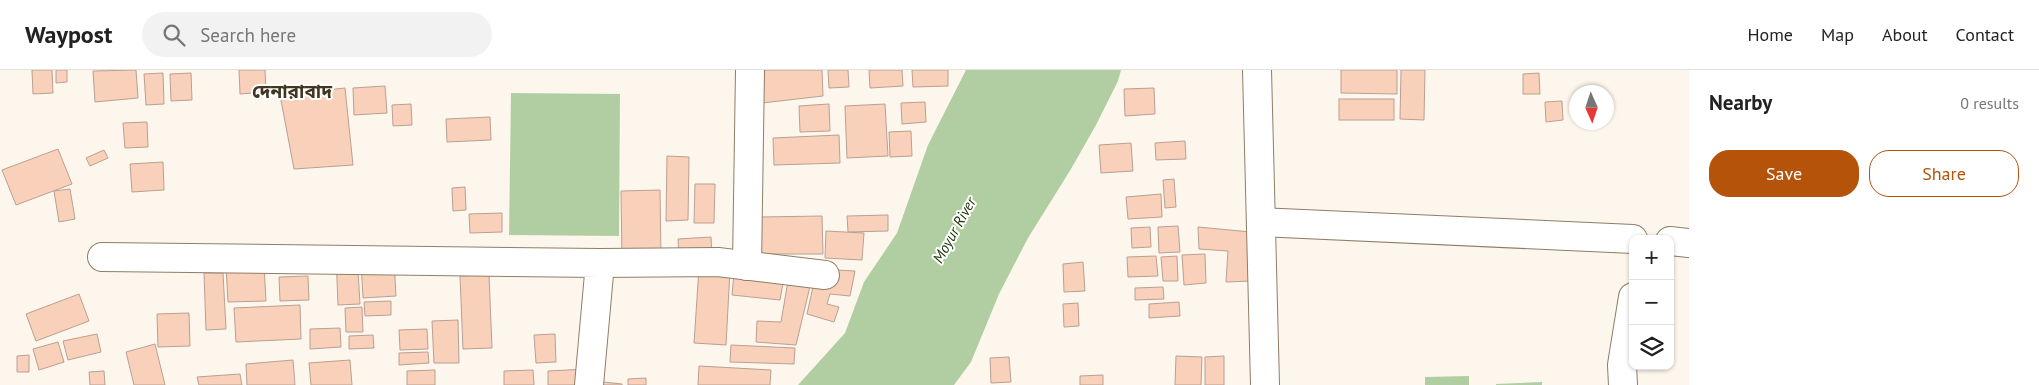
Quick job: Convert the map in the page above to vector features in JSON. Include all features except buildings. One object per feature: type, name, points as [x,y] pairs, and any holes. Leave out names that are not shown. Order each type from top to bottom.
[{"type":"street","points":[[747,266],[750,70]]},
{"type":"street","points":[[1257,70],[1265,385]]},
{"type":"street","points":[[1261,222],[1629,239]]},
{"type":"street","points":[[1674,241],[1689,243]]},
{"type":"street","points":[[102,257],[600,263],[718,262],[825,274]]},
{"type":"street","points":[[589,385],[600,263]]},
{"type":"street","points":[[1623,385],[1622,365],[1629,322]]},
{"type":"water","name":"Moyur River","points":[[966,70],[1121,70],[1118,81],[1096,125],[1028,238],[999,294],[971,362],[954,385],[798,385],[845,333],[864,282],[897,233],[928,145]]},
{"type":"water","points":[[511,93],[620,94],[619,236],[509,235]]},
{"type":"water","points":[[1469,376],[1469,385],[1425,385],[1425,377]]},
{"type":"water","points":[[1542,382],[1542,385],[1496,385],[1496,384]]},
{"type":"district","name":"দেনারাবাদ","points":[[292,91]]}]
